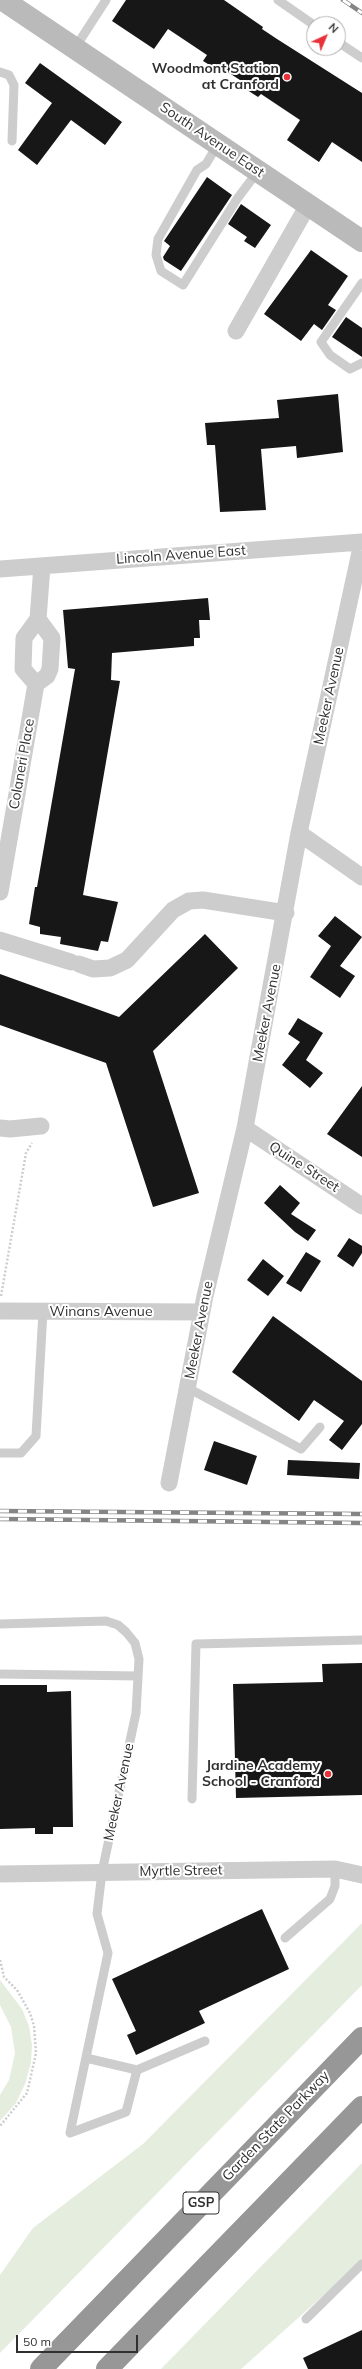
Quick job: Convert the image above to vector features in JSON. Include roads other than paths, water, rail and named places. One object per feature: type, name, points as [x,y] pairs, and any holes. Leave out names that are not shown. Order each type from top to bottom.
[{"type":"highway","name":"Garden State Parkway","points":[[41,2369],[362,2038]]},
{"type":"highway","points":[[107,2369],[362,2107]]},
{"type":"main road","name":"South Avenue East","points":[[3,0],[362,241]]},
{"type":"street","points":[[236,331],[308,205]]},
{"type":"street","name":"Lincoln Avenue East","points":[[0,569],[362,543]]},
{"type":"street","name":"Meeker Avenue","points":[[169,1483],[202,1312],[245,1128],[286,913],[299,834],[362,543]]},
{"type":"street","points":[[38,619],[52,638],[50,669],[47,676],[36,684],[22,669],[24,638],[38,619],[42,566]]},
{"type":"street","name":"Colaneri Place","points":[[0,892],[36,684]]},
{"type":"street","points":[[299,834],[362,877]]},
{"type":"street","points":[[0,940],[93,969],[110,968],[127,960],[173,910],[189,901],[203,900],[286,913]]},
{"type":"street","points":[[0,1128],[10,1129],[41,1126]]},
{"type":"street","name":"Quine Street","points":[[245,1128],[362,1206]]},
{"type":"street","name":"Winans Avenue","points":[[0,1311],[202,1312]]},
{"type":"street","name":"Myrtle Street","points":[[0,1874],[339,1870],[362,1875]]},
{"type":"lane","points":[[75,48],[106,0]]},
{"type":"lane","points":[[278,0],[306,19]]},
{"type":"lane","points":[[346,47],[362,58]]},
{"type":"lane","points":[[0,72],[9,76],[14,85],[12,141]]},
{"type":"lane","points":[[218,144],[206,164],[196,170],[158,238],[156,255],[161,271],[182,285],[237,199],[258,171]]},
{"type":"lane","points":[[362,283],[321,342],[330,355],[350,369],[362,363]]},
{"type":"lane","points":[[0,1453],[21,1453],[36,1436],[43,1311]]},
{"type":"lane","points":[[188,1388],[301,1449],[320,1427]]},
{"type":"lane","name":"Meeker Avenue","points":[[0,1624],[106,1622],[118,1625],[135,1644],[139,1659],[136,1713],[102,1872],[97,1914],[108,1952],[70,2134],[126,2112],[137,2070]]},
{"type":"lane","points":[[192,1798],[196,1644],[362,1640]]},
{"type":"lane","points":[[0,1674],[138,1676]]},
{"type":"lane","points":[[285,1938],[330,1899],[339,1870],[362,1865]]},
{"type":"lane","points":[[86,2058],[137,2070],[205,2041]]},
{"type":"lane","points":[[306,2318],[362,2264]]},
{"type":"railway","points":[[343,0],[362,13]]},
{"type":"railway","points":[[0,1511],[362,1514]]},
{"type":"railway","points":[[0,1519],[362,1523]]},
{"type":"place","name":"Woodmont Station at Cranford","points":[[287,77]]},
{"type":"place","name":"Jardine Academy School - Cranford","points":[[328,1774]]}]
